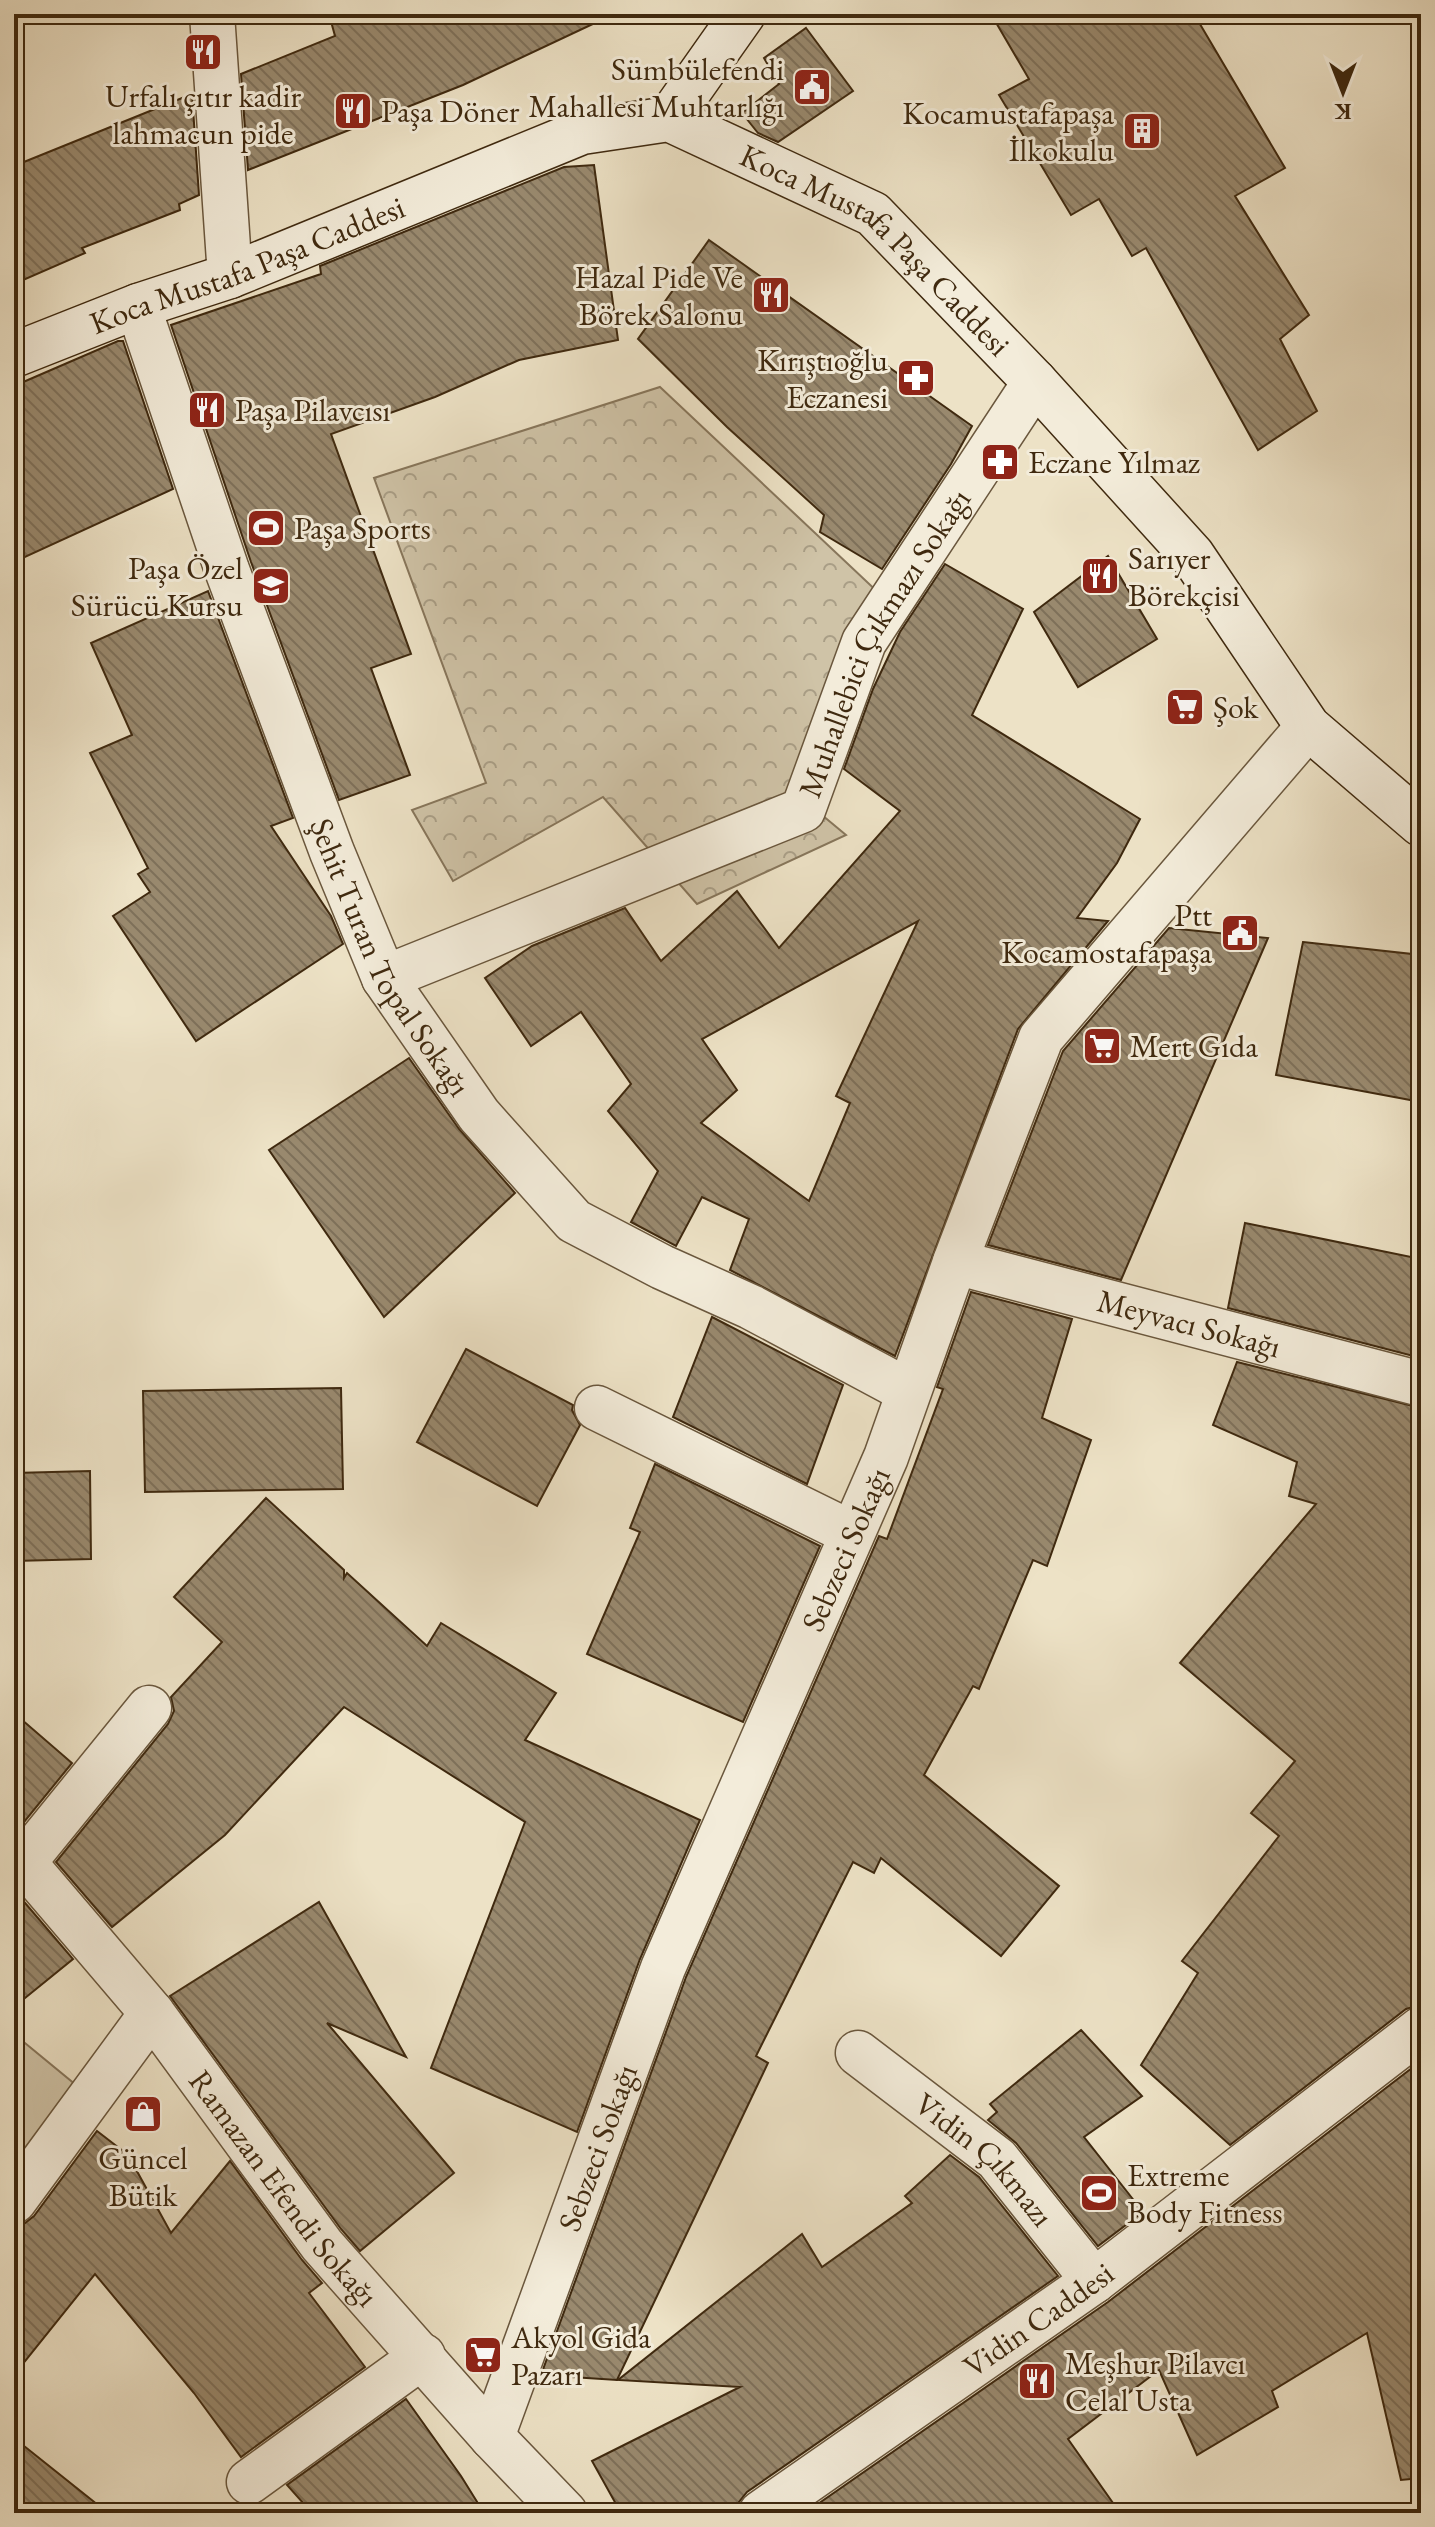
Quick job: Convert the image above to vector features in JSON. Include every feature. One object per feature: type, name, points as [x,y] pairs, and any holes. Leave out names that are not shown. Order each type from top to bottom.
[{"type":"street","points":[[212,14],[230,276]]},
{"type":"street","points":[[669,119],[743,14]]},
{"type":"street","name":"Koca Mustafa Paşa Caddesi","points":[[14,355],[138,306],[230,276],[582,132],[669,119],[873,214],[1035,382],[1192,555],[1308,727],[1421,824]]},
{"type":"street","name":"Şehit Turan Topal Sokağı","points":[[138,306],[227,570],[332,852],[384,978],[479,1115],[574,1221],[662,1267],[751,1307],[908,1391]]},
{"type":"street","name":"Muhallebici Çıkmazı Sokağı","points":[[384,978],[803,810],[864,642],[1035,382]]},
{"type":"street","name":"Sebzeci Sokağı","points":[[492,2437],[663,1968],[886,1457],[955,1262],[1041,1038],[1308,727]]},
{"type":"street","name":"Meyvacı Sokağı","points":[[955,1262],[1421,1384]]},
{"type":"street","points":[[597,1408],[851,1533]]},
{"type":"street","points":[[19,1856],[149,1708]]},
{"type":"street","name":"Ramazan Efendi Sokağı","points":[[19,1856],[152,2013],[322,2245],[492,2437],[565,2513]]},
{"type":"street","points":[[14,2201],[152,2013]]},
{"type":"street","name":"Vidin Caddesi","points":[[761,2513],[1094,2281],[1421,2029]]},
{"type":"street","name":"Vidin Çıkmazı","points":[[858,2053],[997,2159],[1094,2281]]},
{"type":"street","points":[[249,2482],[423,2356]]},
{"type":"green space","points":[[660,387],[883,597],[793,791],[846,835],[697,904],[603,797],[453,881],[412,810],[486,783],[374,478]]},
{"type":"green space","points":[[14,2034],[82,2090],[14,2186]]},
{"type":"building","points":[[329,14],[614,14],[463,85],[248,170],[241,74],[335,36]]},
{"type":"building","name":"Kocamustafapaşa İlkokulu","points":[[991,14],[1194,14],[1285,168],[1235,196],[1309,315],[1280,339],[1317,411],[1258,450],[1146,248],[1132,256],[1099,199],[1071,215],[999,95],[1029,79]]},
{"type":"building","name":"Sümbülefendi Mahallesi Muhtarlığı","points":[[806,28],[853,91],[778,142],[758,133],[742,113],[779,84],[764,58]]},
{"type":"building","points":[[192,94],[199,195],[179,204],[180,210],[82,248],[85,253],[14,284],[14,166]]},
{"type":"building","points":[[594,165],[618,340],[519,360],[435,397],[331,434],[411,654],[371,668],[410,775],[339,800],[251,562],[171,325],[321,274],[320,266],[564,167]]},
{"type":"building","points":[[709,240],[972,426],[951,464],[882,569],[820,532],[824,515],[727,427],[638,339]]},
{"type":"building","points":[[123,341],[173,489],[14,562],[14,386]]},
{"type":"building","points":[[1108,556],[1157,639],[1078,687],[1034,612]]},
{"type":"building","points":[[945,564],[1023,609],[972,715],[1140,819],[1117,863],[1077,918],[1108,921],[1018,1029],[895,1356],[730,1270],[749,1219],[702,1197],[676,1246],[631,1222],[658,1171],[608,1111],[631,1084],[581,1012],[531,1046],[485,978],[532,946],[625,908],[661,961],[737,891],[779,948],[900,811],[844,769],[873,689],[900,632]],"holes":[[[918,921],[836,1096],[850,1103],[809,1201],[701,1123],[737,1090],[702,1039]]]},
{"type":"building","points":[[208,591],[293,818],[271,826],[331,916],[343,944],[196,1041],[113,916],[150,892],[138,874],[148,868],[90,753],[132,735],[91,643]]},
{"type":"building","points":[[1169,928],[1268,938],[1121,1280],[988,1245],[1063,1051]]},
{"type":"building","points":[[1303,942],[1421,955],[1421,1102],[1276,1075]]},
{"type":"building","points":[[409,1058],[459,1129],[515,1193],[384,1317],[269,1150]]},
{"type":"building","points":[[1245,1223],[1421,1259],[1421,1358],[1228,1308]]},
{"type":"building","points":[[971,1292],[1072,1319],[1042,1418],[1091,1440],[1047,1566],[1033,1560],[979,1689],[973,1686],[924,1775],[1059,1886],[1001,1956],[881,1858],[874,1873],[853,1862],[756,2056],[768,2063],[617,2380],[541,2375],[686,1977],[879,1536],[887,1539],[943,1389],[937,1387]]},
{"type":"building","points":[[712,1317],[843,1385],[807,1484],[673,1417]]},
{"type":"building","points":[[466,1349],[573,1405],[572,1410],[580,1425],[537,1506],[417,1442]]},
{"type":"building","points":[[1237,1362],[1421,1408],[1421,2005],[1406,2009],[1230,2145],[1141,2065],[1198,1973],[1182,1961],[1279,1836],[1251,1813],[1295,1761],[1180,1663],[1316,1504],[1289,1496],[1297,1462],[1213,1425]]},
{"type":"building","points":[[341,1388],[343,1489],[145,1492],[143,1391]]},
{"type":"building","points":[[655,1464],[820,1546],[743,1722],[587,1654],[640,1532],[630,1528]]},
{"type":"building","points":[[90,1471],[91,1559],[14,1561],[14,1473]]},
{"type":"building","points":[[266,1498],[344,1570],[344,1578],[347,1573],[427,1646],[441,1623],[556,1693],[525,1740],[700,1820],[640,1959],[577,2132],[431,2068],[525,1822],[344,1707],[225,1835],[112,1927],[56,1862],[168,1724],[174,1711],[171,1697],[222,1642],[174,1597]]},
{"type":"building","points":[[14,1713],[72,1763],[20,1827],[14,1827]]},
{"type":"building","points":[[14,1890],[73,1959],[14,2007]]},
{"type":"building","points":[[319,1902],[406,2057],[327,2023],[454,2173],[360,2251],[170,1996]]},
{"type":"building","points":[[1081,2030],[1142,2096],[1084,2137],[1143,2212],[1098,2246],[1016,2143],[988,2120],[997,2112],[990,2104]]},
{"type":"building","points":[[1421,2061],[1421,2478],[1401,2480],[1367,2333],[1272,2391],[1278,2407],[1197,2455],[1159,2370],[1068,2439],[1120,2513],[805,2513],[1108,2302]]},
{"type":"building","points":[[97,2131],[128,2155],[171,2233],[230,2161],[322,2283],[309,2293],[365,2367],[241,2457],[194,2393],[95,2274],[14,2375],[14,2226],[34,2216]]},
{"type":"building","points":[[950,2155],[979,2177],[1058,2276],[747,2492],[739,2502],[736,2513],[621,2513],[592,2461],[740,2387],[618,2380],[802,2234],[822,2267],[912,2203],[905,2196]]},
{"type":"building","points":[[406,2399],[484,2513],[312,2513],[287,2485]]},
{"type":"building","points":[[14,2438],[108,2513],[14,2513]]},
{"type":"place","name":"Urfalı çıtır kadir lahmacun pide","points":[[203,52]]},
{"type":"place","name":"Sümbülefendi Mahallesi Muhtarlığı","points":[[812,87]]},
{"type":"place","name":"Paşa Döner","points":[[353,111]]},
{"type":"place","name":"Kocamustafapaşa İlkokulu","points":[[1142,131]]},
{"type":"place","name":"Hazal Pide Ve Börek Salonu","points":[[771,295]]},
{"type":"place","name":"Kırıştıoğlu Eczanesi","points":[[916,378]]},
{"type":"place","name":"Paşa Pilavcısı","points":[[207,410]]},
{"type":"place","name":"Eczane Yılmaz","points":[[1000,462]]},
{"type":"place","name":"Paşa Sports","points":[[266,528]]},
{"type":"place","name":"Sarıyer Börekçisi","points":[[1100,576]]},
{"type":"place","name":"Paşa Özel Sürücü Kursu","points":[[271,586]]},
{"type":"place","name":"Şok","points":[[1185,707]]},
{"type":"place","name":"Ptt Kocamostafapaşa","points":[[1240,933]]},
{"type":"place","name":"Mert Gıda","points":[[1102,1046]]},
{"type":"place","name":"Güncel Bütik","points":[[143,2114]]},
{"type":"place","name":"Extreme Body Fitness","points":[[1099,2193]]},
{"type":"place","name":"Akyol Gida Pazarı","points":[[483,2355]]},
{"type":"place","name":"Meşhur Pilavcı Celal Usta","points":[[1037,2381]]}]
